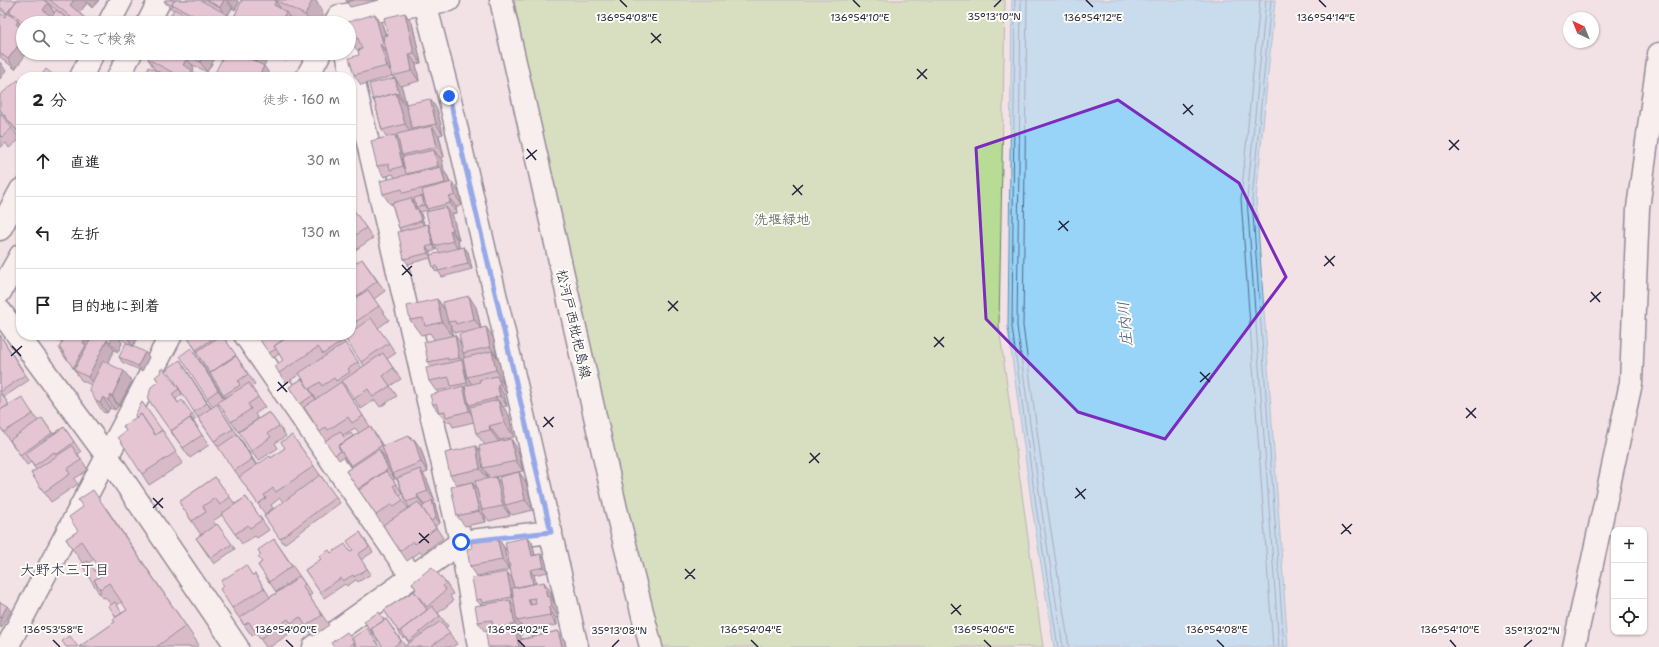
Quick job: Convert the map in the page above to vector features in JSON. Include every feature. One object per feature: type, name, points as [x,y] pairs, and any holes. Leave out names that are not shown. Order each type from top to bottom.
[{"type":"street","points":[[113,16],[121,0]]},
{"type":"street","points":[[152,16],[160,0]]},
{"type":"street","points":[[337,16],[449,0]]},
{"type":"street","name":"松河戸西枇杷島線","points":[[501,0],[616,509],[651,647]]},
{"type":"street","points":[[425,3],[455,119],[577,647]]},
{"type":"street","points":[[1574,647],[1631,384],[1638,208],[1659,54]]},
{"type":"street","points":[[84,72],[90,60]]},
{"type":"street","points":[[121,72],[127,60]]},
{"type":"street","points":[[310,72],[316,60]]},
{"type":"street","points":[[349,60],[351,72]]},
{"type":"street","points":[[356,92],[461,542],[479,647]]},
{"type":"street","points":[[0,229],[16,199]]},
{"type":"street","points":[[0,292],[16,263]]},
{"type":"street","points":[[0,311],[16,333]]},
{"type":"street","points":[[21,340],[107,456],[237,647]]},
{"type":"street","points":[[7,647],[168,340]]},
{"type":"street","points":[[248,340],[412,577]]},
{"type":"street","points":[[314,647],[461,542],[551,532]]},
{"type":"highlighted area","points":[[1118,100],[1239,183],[1286,277],[1165,439],[1078,412],[986,319],[976,148]]},
{"type":"green space","name":"洗堰緑地","points":[[514,0],[1005,0],[999,327],[1043,647],[661,647],[587,359]]},
{"type":"water","name":"庄内川","points":[[1012,0],[1275,0],[1256,199],[1288,647],[1054,647],[1032,507],[1008,327]]},
{"type":"building","points":[[0,0],[17,0],[7,13],[0,7]]},
{"type":"building","points":[[17,0],[43,0],[48,3],[43,10],[51,16],[16,16],[9,11]]},
{"type":"building","points":[[50,0],[74,0],[70,5],[83,16],[69,16]]},
{"type":"building","points":[[175,0],[172,4],[173,6],[164,1]]},
{"type":"building","points":[[175,0],[200,0],[228,15],[195,16],[172,4]]},
{"type":"building","points":[[206,0],[224,0],[220,7]]},
{"type":"building","points":[[242,0],[275,0],[274,5],[286,12],[284,16],[235,15]]},
{"type":"building","points":[[275,0],[312,0],[312,1],[305,15]]},
{"type":"building","points":[[174,9],[188,16],[170,16]]},
{"type":"building","points":[[56,10],[64,16],[53,16]]},
{"type":"building","points":[[0,13],[5,17],[7,13],[16,20],[16,48],[8,59],[0,53]]},
{"type":"building","points":[[405,13],[414,53],[409,54],[412,71],[392,76],[383,36],[388,35],[384,18]]},
{"type":"building","points":[[375,14],[383,43],[380,44],[387,66],[356,74],[356,72],[353,72],[350,60],[356,60],[356,56],[359,55],[358,51],[362,49],[358,38],[356,38],[356,20]]},
{"type":"building","points":[[150,60],[186,60],[183,65],[192,70],[191,72],[172,72]]},
{"type":"building","points":[[222,60],[253,60],[264,66],[261,72],[216,72]]},
{"type":"building","points":[[149,67],[158,72],[146,72]]},
{"type":"building","points":[[395,78],[399,94],[396,93],[373,100],[369,84]]},
{"type":"building","points":[[16,82],[16,129],[0,110],[0,95]]},
{"type":"building","points":[[396,93],[405,124],[382,130],[374,99]]},
{"type":"building","points":[[430,99],[436,124],[412,129],[406,104]]},
{"type":"building","points":[[0,113],[12,128],[2,137],[0,135]]},
{"type":"building","points":[[432,126],[437,147],[402,155],[397,134]]},
{"type":"building","points":[[395,135],[403,166],[390,170],[389,164],[377,166],[371,141]]},
{"type":"building","points":[[434,150],[438,166],[406,174],[402,157]]},
{"type":"building","points":[[441,167],[445,183],[403,193],[402,189],[383,194],[380,181]]},
{"type":"building","points":[[452,182],[455,195],[449,197],[450,203],[427,209],[422,190]]},
{"type":"building","points":[[422,196],[424,205],[416,207],[414,198]]},
{"type":"building","points":[[411,198],[415,209],[418,209],[421,221],[399,228],[392,203]]},
{"type":"building","points":[[446,207],[452,230],[450,230],[453,241],[434,246],[426,212]]},
{"type":"building","points":[[356,213],[366,228],[356,235]]},
{"type":"building","points":[[428,224],[433,245],[426,247],[428,253],[404,259],[398,232]]},
{"type":"building","points":[[464,247],[468,264],[438,271],[437,266],[433,267],[430,255]]},
{"type":"building","points":[[362,259],[377,281],[357,296],[356,295],[356,263]]},
{"type":"building","points":[[368,290],[379,306],[356,322],[356,298]]},
{"type":"building","points":[[469,296],[474,319],[456,324],[455,321],[448,322],[443,302]]},
{"type":"building","points":[[437,299],[442,322],[425,326],[423,318],[410,320],[407,306]]},
{"type":"building","points":[[371,318],[389,343],[361,362],[346,340],[356,340],[356,328]]},
{"type":"building","points":[[486,327],[490,347],[463,353],[459,334]]},
{"type":"building","points":[[0,335],[25,375],[0,392]]},
{"type":"building","points":[[455,335],[459,358],[448,360],[448,358],[428,362],[424,342]]},
{"type":"building","points":[[63,340],[84,340],[83,343],[86,345],[73,368],[62,350],[59,348]]},
{"type":"building","points":[[90,340],[107,340],[88,377],[74,370]]},
{"type":"building","points":[[189,340],[211,340],[196,350]]},
{"type":"building","points":[[214,340],[226,340],[236,355],[210,373],[196,352]]},
{"type":"building","points":[[260,340],[283,340],[274,346],[276,349],[269,353]]},
{"type":"building","points":[[283,340],[343,341],[323,354],[318,347],[279,373],[275,366],[283,360],[274,346]]},
{"type":"building","points":[[126,343],[145,352],[138,366],[119,357]]},
{"type":"building","points":[[345,343],[358,362],[348,369],[350,372],[336,381],[334,378],[322,386],[320,382],[309,389],[299,373]]},
{"type":"building","points":[[191,348],[218,390],[207,398],[180,356]]},
{"type":"building","points":[[492,351],[496,370],[467,377],[463,358]]},
{"type":"building","points":[[383,353],[393,368],[383,376],[390,386],[373,397],[368,389],[354,399],[342,381]]},
{"type":"building","points":[[236,356],[248,374],[238,381],[240,385],[224,395],[210,373]]},
{"type":"building","points":[[180,360],[207,403],[194,412],[167,369]]},
{"type":"building","points":[[462,360],[467,383],[451,386],[449,377],[429,381],[426,368]]},
{"type":"building","points":[[103,361],[124,371],[112,396],[111,395],[108,400],[103,397],[100,403],[96,401],[89,389]]},
{"type":"building","points":[[163,368],[179,389],[172,394],[178,403],[182,400],[192,414],[190,416],[194,422],[193,423],[190,418],[171,431],[174,436],[148,399],[151,387],[159,381],[155,377]]},
{"type":"building","points":[[497,376],[500,384],[497,385],[500,396],[469,405],[465,386],[480,382],[479,380]]},
{"type":"building","points":[[302,379],[313,395],[300,404],[289,387]]},
{"type":"building","points":[[341,382],[363,416],[352,423],[348,417],[328,430],[326,427],[320,432],[304,407]]},
{"type":"building","points":[[249,383],[258,397],[248,404],[251,409],[231,422],[218,402]]},
{"type":"building","points":[[463,386],[469,411],[446,417],[445,411],[439,412],[436,403],[433,405],[430,395]]},
{"type":"building","points":[[2,394],[9,405],[0,410],[0,395]]},
{"type":"building","points":[[22,397],[33,414],[4,432],[0,427],[0,410]]},
{"type":"building","points":[[498,400],[504,422],[489,426],[490,430],[476,433],[470,407]]},
{"type":"building","points":[[142,402],[162,430],[155,435],[141,414],[136,418],[135,415]]},
{"type":"building","points":[[217,404],[233,429],[214,441],[198,417]]},
{"type":"building","points":[[269,412],[279,426],[268,433],[271,437],[251,451],[239,432]]},
{"type":"building","points":[[141,414],[155,435],[162,430],[176,452],[142,474],[118,437],[126,431],[123,426]]},
{"type":"building","points":[[42,418],[52,433],[20,455],[10,440]]},
{"type":"building","points":[[190,418],[202,435],[183,448],[171,431]]},
{"type":"building","points":[[370,426],[382,445],[351,466],[338,446]]},
{"type":"building","points":[[64,427],[74,442],[56,455],[54,452],[34,466],[25,454]]},
{"type":"building","points":[[340,431],[344,437],[351,433],[353,436],[338,446],[341,451],[335,455],[325,441]]},
{"type":"building","points":[[237,434],[252,459],[234,471],[218,447]]},
{"type":"building","points":[[292,435],[314,466],[276,492],[273,488],[264,495],[266,498],[258,504],[239,477],[270,456],[271,458],[285,448],[281,442]]},
{"type":"building","points":[[409,436],[411,440],[414,439],[421,462],[392,474],[382,446]]},
{"type":"building","points":[[511,439],[516,461],[483,468],[479,446]]},
{"type":"building","points":[[72,446],[81,460],[67,469],[70,474],[44,492],[31,473]]},
{"type":"building","points":[[476,446],[480,469],[450,475],[445,453]]},
{"type":"building","points":[[379,449],[388,469],[358,489],[346,471]]},
{"type":"building","points":[[420,469],[428,491],[417,495],[418,498],[406,502],[397,478]]},
{"type":"building","points":[[386,471],[396,484],[393,486],[403,500],[394,506],[392,504],[376,515],[359,490]]},
{"type":"building","points":[[519,472],[525,500],[505,505],[499,477]]},
{"type":"building","points":[[320,475],[336,497],[280,539],[264,516]]},
{"type":"building","points":[[215,477],[230,497],[220,505],[215,498],[203,506],[206,512],[192,521],[179,502]]},
{"type":"building","points":[[496,477],[503,506],[482,510],[475,481]]},
{"type":"building","points":[[472,482],[479,511],[457,516],[451,487]]},
{"type":"building","points":[[93,490],[186,626],[156,647],[79,647],[115,622],[113,619],[127,610],[109,583],[100,589],[94,580],[104,574],[81,541],[72,548],[66,539],[78,531],[69,517],[83,507],[78,500]]},
{"type":"building","points":[[246,497],[262,520],[250,528],[248,525],[235,534],[221,514]]},
{"type":"building","points":[[432,500],[436,518],[431,521],[422,507]]},
{"type":"building","points":[[418,502],[436,528],[415,544],[413,541],[400,551],[383,525]]},
{"type":"building","points":[[217,524],[232,544],[211,558],[196,538]]},
{"type":"building","points":[[360,532],[369,547],[358,554],[367,569],[354,577],[353,575],[343,581],[341,578],[320,592],[305,570],[321,559],[319,557],[329,550],[331,553],[345,544],[350,552],[353,550],[347,541]]},
{"type":"building","points":[[497,537],[502,560],[470,566],[467,549],[472,548],[471,542]]},
{"type":"building","points":[[528,537],[532,556],[541,554],[544,567],[530,570],[533,584],[514,588],[505,542]]},
{"type":"building","points":[[274,539],[292,566],[269,582],[258,565],[262,562],[258,557],[261,555],[258,550]]},
{"type":"building","points":[[88,561],[99,577],[94,580],[101,592],[99,593],[81,564]]},
{"type":"building","points":[[246,565],[252,575],[255,574],[264,588],[232,608],[220,589],[224,586],[221,581]]},
{"type":"building","points":[[432,567],[446,583],[443,586],[446,590],[427,607],[414,591],[416,589],[412,583]]},
{"type":"building","points":[[507,572],[512,597],[482,603],[481,599],[476,600],[472,578]]},
{"type":"building","points":[[299,576],[305,584],[302,586],[322,615],[306,626],[300,617],[291,623],[288,619],[260,639],[249,622],[244,625],[240,618]]},
{"type":"building","points":[[544,582],[547,597],[550,596],[552,607],[549,608],[550,615],[517,621],[512,588]],"holes":[[[535,598],[536,604],[530,605],[528,599]]]},
{"type":"building","points":[[414,591],[427,610],[399,632],[384,610]]},
{"type":"building","points":[[510,600],[515,624],[493,629],[492,620],[478,622],[475,606]]},
{"type":"building","points":[[0,602],[7,606],[0,619]]},
{"type":"building","points":[[115,602],[122,613],[116,617],[109,606]]},
{"type":"building","points":[[432,606],[440,616],[409,641],[400,631]]},
{"type":"building","points":[[379,612],[384,620],[371,629],[374,636],[364,621]]},
{"type":"building","points":[[386,619],[401,641],[393,647],[383,647],[371,629]]},
{"type":"building","points":[[441,621],[450,633],[430,647],[408,647],[406,645]]},
{"type":"building","points":[[367,628],[380,647],[358,647],[352,638]]},
{"type":"building","points":[[515,629],[519,647],[488,647],[486,634]]},
{"type":"building","points":[[558,631],[562,647],[522,647],[520,640]]},
{"type":"building","points":[[347,632],[356,646],[353,643],[348,647],[334,647],[331,643]]},
{"type":"building","points":[[70,636],[78,647],[66,647],[62,641]]},
{"type":"building","points":[[353,643],[355,647],[348,647]]},
{"type":"district","name":"大野木三丁目","points":[[65,570]]},
{"type":"route","points":[[449,96],[551,532],[461,542]]}]
